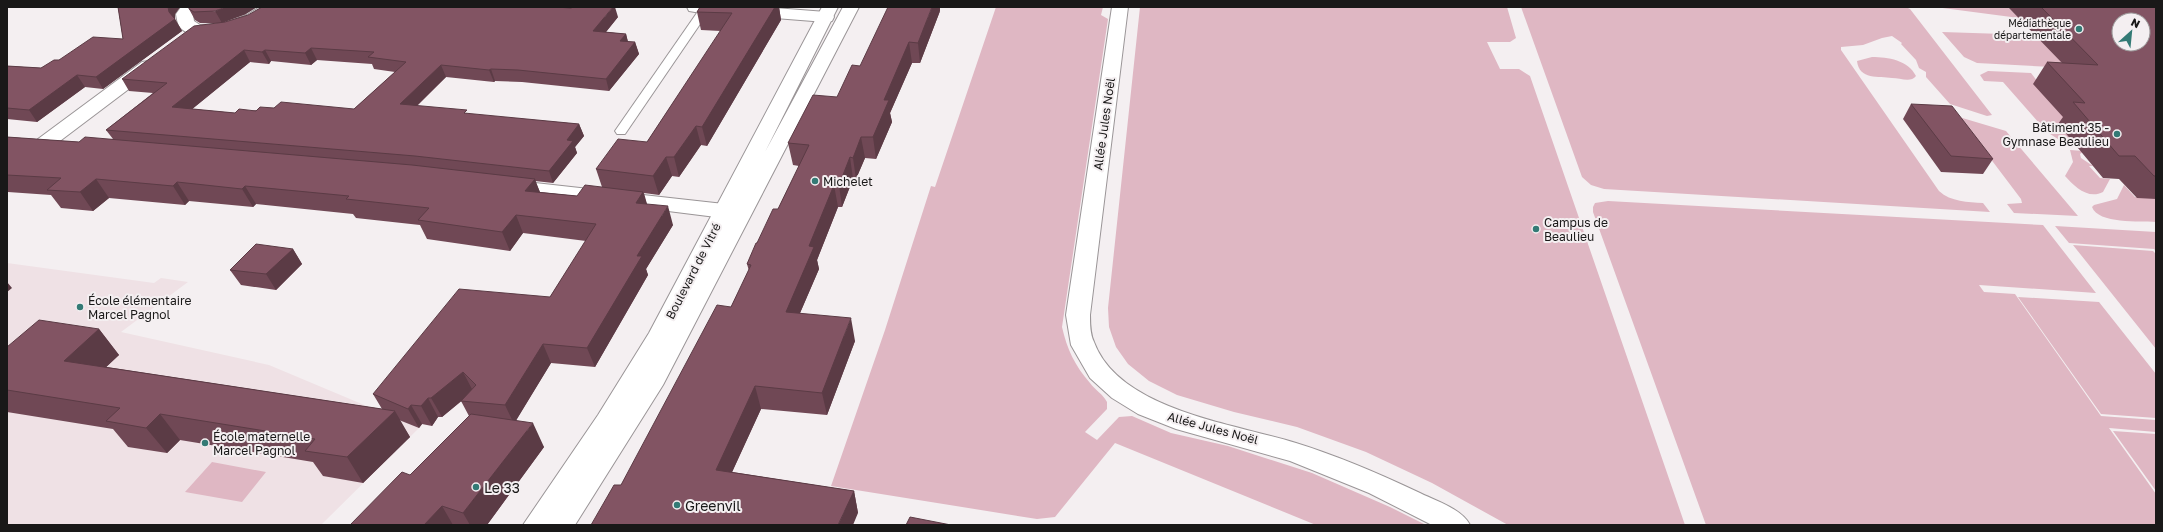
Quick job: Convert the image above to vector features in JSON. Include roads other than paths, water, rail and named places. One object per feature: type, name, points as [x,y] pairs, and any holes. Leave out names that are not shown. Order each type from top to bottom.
[{"type":"street","points":[[190,7],[184,14],[183,20],[188,27],[190,35],[238,25],[251,20],[271,7]]},
{"type":"street","name":"Boulevard de Vitré","points":[[560,525],[602,463],[654,379],[852,7]]},
{"type":"street","name":"Allée Jules Noël","points":[[1120,7],[1078,315],[1082,344],[1088,356],[1112,384],[1130,398],[1151,409],[1185,422],[1285,449],[1334,466],[1397,493],[1456,525]]},
{"type":"street","points":[[700,8],[828,12]]},
{"type":"street","name":"Boulevard de Vitré","points":[[537,525],[636,376],[690,279],[828,12]]},
{"type":"street","points":[[72,145],[37,143],[164,54]]},
{"type":"street","points":[[492,184],[724,211]]},
{"type":"lane","points":[[621,131],[700,8]]},
{"type":"place","name":"Médiathèque départementale","points":[[2079,29]]},
{"type":"place","name":"Bâtiment 35 - Gymnase Beaulieu","points":[[2117,134]]},
{"type":"place","name":"Michelet","points":[[815,181]]},
{"type":"place","name":"Campus de Beaulieu","points":[[1536,229]]},
{"type":"place","name":"École élémentaire Marcel Pagnol","points":[[80,307]]},
{"type":"place","name":"École maternelle Marcel Pagnol","points":[[205,443]]},
{"type":"place","name":"Le 33","points":[[476,487]]},
{"type":"place","name":"Greenvil","points":[[677,505]]}]
